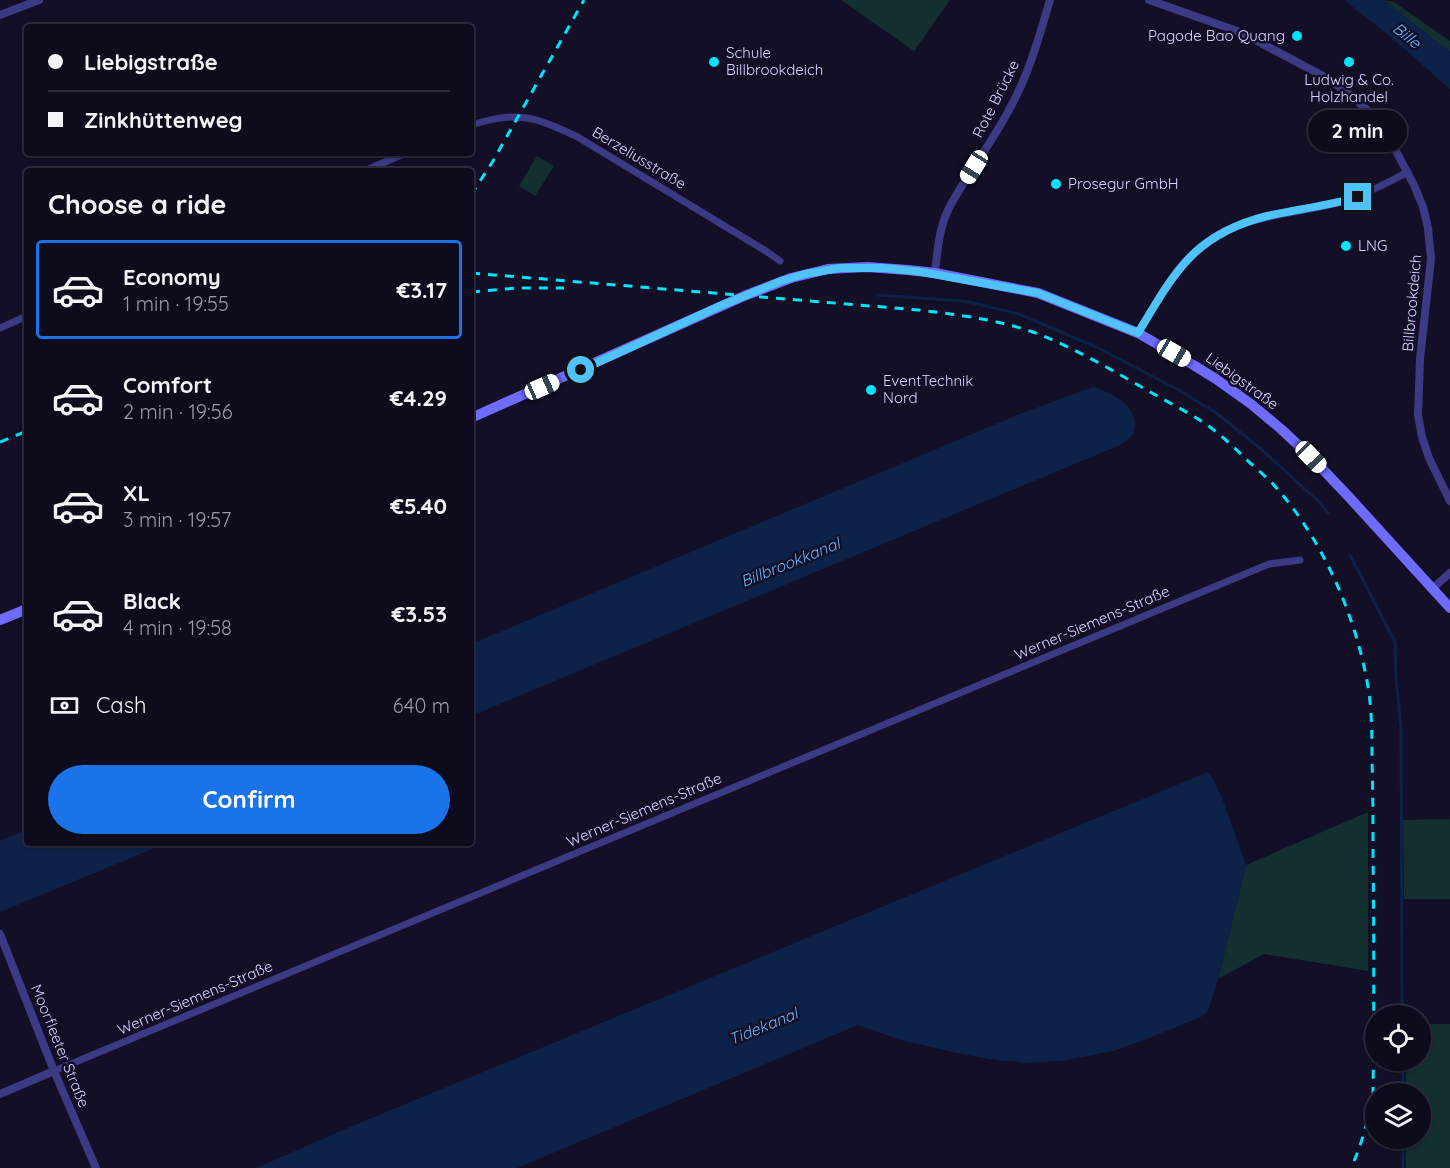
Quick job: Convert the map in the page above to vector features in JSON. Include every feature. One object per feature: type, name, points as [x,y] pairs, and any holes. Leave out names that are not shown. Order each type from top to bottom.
[{"type":"main road","name":"Liebigstraße","points":[[474,417],[720,306],[791,278],[828,269],[859,267],[900,269],[935,273],[1038,293],[1138,333],[1216,379],[1251,404],[1319,465],[1450,608]]},
{"type":"main road","points":[[0,620],[24,610]]},
{"type":"street","points":[[0,15],[39,0]]},
{"type":"street","name":"Rote Brücke","points":[[935,273],[939,240],[948,210],[1006,117],[1024,80],[1037,46],[1050,0]]},
{"type":"street","name":"Billbrookdeich","points":[[1149,0],[1239,32],[1325,77],[1351,95],[1368,111],[1408,171],[1419,196],[1428,228],[1431,259],[1420,359],[1418,415],[1429,458],[1450,501]]},
{"type":"street","name":"Berzeliusstraße","points":[[474,124],[511,117],[533,119],[551,125],[585,142],[780,261]]},
{"type":"street","points":[[371,168],[399,156]]},
{"type":"street","points":[[1138,333],[1176,272],[1193,253],[1227,230],[1266,216],[1339,203],[1358,197],[1408,171]]},
{"type":"street","points":[[0,328],[24,317]]},
{"type":"street","name":"Werner-Siemens-Straße","points":[[0,1094],[1269,564],[1300,560]]},
{"type":"street","points":[[1433,588],[1450,573]]},
{"type":"street","name":"Moorfleeter Straße","points":[[0,934],[54,1071],[96,1168]]},
{"type":"green space","points":[[841,0],[950,0],[914,51]]},
{"type":"green space","points":[[1383,0],[1394,2],[1450,41],[1450,52]]},
{"type":"green space","points":[[537,156],[554,166],[535,196],[519,186]]},
{"type":"green space","points":[[1368,812],[1368,971],[1264,954],[1218,979],[1246,865]]},
{"type":"green space","points":[[1450,819],[1450,899],[1404,899],[1403,820]]},
{"type":"green space","points":[[1431,1024],[1450,1024],[1450,1168],[1406,1168],[1406,1149],[1431,1149],[1431,1083],[1406,1083],[1406,1071],[1431,1071]]},
{"type":"water","name":"Bille","points":[[1344,0],[1383,0],[1450,52],[1450,89],[1386,33]]},
{"type":"water","name":"Billbrookkanal","points":[[1093,387],[1125,403],[1135,422],[1133,435],[1120,445],[474,715],[474,643],[1020,414]]},
{"type":"water","name":"Tidekanal","points":[[1208,772],[1224,803],[1246,865],[1218,979],[1208,1011],[1203,1016],[1113,1051],[1062,1061],[1024,1063],[952,1052],[901,1040],[858,1025],[517,1168],[256,1168],[350,1127]]},
{"type":"water","points":[[24,830],[24,846],[160,846],[0,912],[0,841]]},
{"type":"waterway","points":[[877,295],[964,301],[1019,314],[1096,347],[1177,389],[1215,412],[1261,449],[1317,500],[1328,513]]},
{"type":"waterway","points":[[1350,555],[1395,642],[1401,728],[1402,1005]]},
{"type":"waterway","points":[[1403,1071],[1403,1083]]},
{"type":"waterway","points":[[1403,1149],[1403,1168]]},
{"type":"railway","points":[[474,190],[584,0]]},
{"type":"railway","points":[[474,273],[919,310],[1011,325],[1069,348],[1193,416],[1223,437],[1272,483],[1307,529],[1336,581],[1356,637],[1369,693],[1372,727],[1373,808],[1373,1095],[1364,1132],[1351,1168]]},
{"type":"railway","points":[[474,292],[518,288],[564,288]]},
{"type":"railway","points":[[0,442],[24,432]]},
{"type":"place","name":"Pagode Bao Quang","points":[[1297,36]]},
{"type":"place","name":"Schule Billbrookdeich","points":[[714,62]]},
{"type":"place","name":"Ludwig & Co. Holzhandel","points":[[1349,62]]},
{"type":"place","name":"Prosegur GmbH","points":[[1056,184]]},
{"type":"place","name":"LNG","points":[[1346,246]]},
{"type":"place","name":"EventTechnik Nord","points":[[871,390]]},
{"type":"route","points":[[581,370],[720,306],[781,281],[840,268],[867,267],[935,273],[1038,293],[1138,333],[1176,272],[1193,253],[1209,241],[1227,230],[1266,216],[1339,203],[1358,197]]}]
